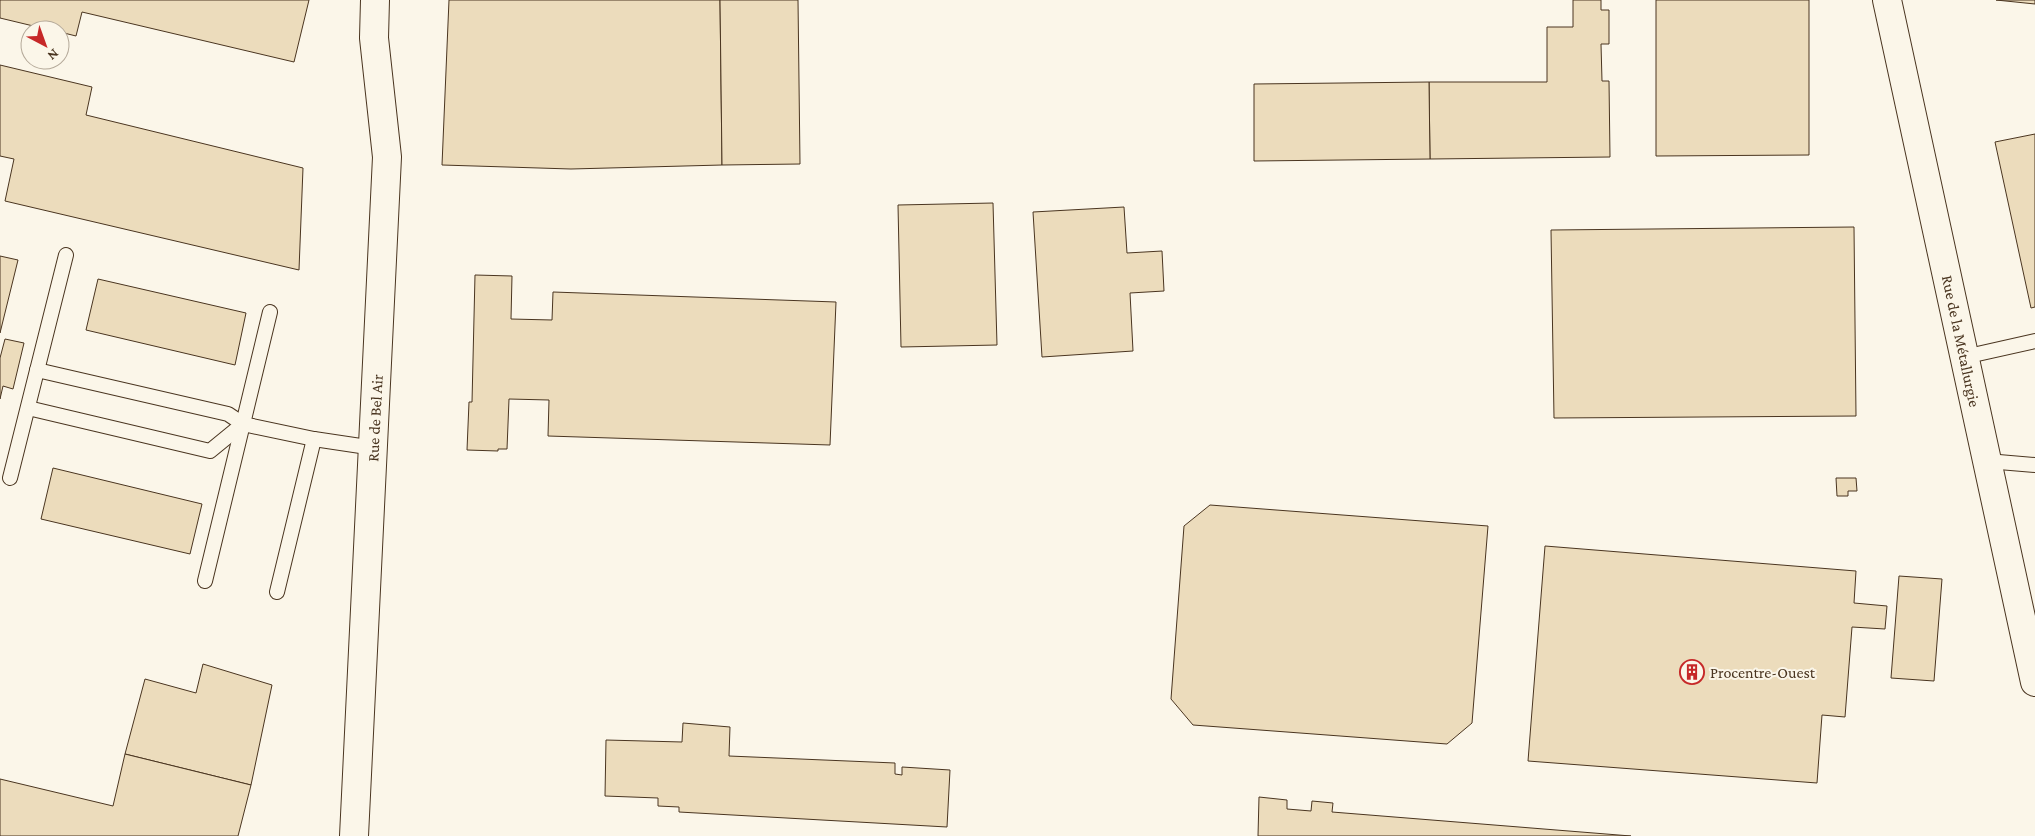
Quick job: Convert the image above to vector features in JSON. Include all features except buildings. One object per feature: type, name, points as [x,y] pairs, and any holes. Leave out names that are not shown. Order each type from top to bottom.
[{"type":"street","name":"Rue de Bel Air","points":[[354,836],[387,158],[374,38],[376,0]]},
{"type":"street","name":"Rue de la Métallurgie","points":[[1887,0],[2035,682]]},
{"type":"lane","points":[[10,478],[66,255]]},
{"type":"lane","points":[[205,581],[270,312]]},
{"type":"lane","points":[[1964,357],[2035,341]]},
{"type":"lane","points":[[37,370],[228,414],[243,424],[314,439],[374,448]]},
{"type":"lane","points":[[28,408],[210,451],[243,424]]},
{"type":"lane","points":[[277,592],[314,439]]},
{"type":"lane","points":[[1987,461],[2035,465]]},
{"type":"place","name":"Procentre-Ouest","points":[[1692,672]]}]
